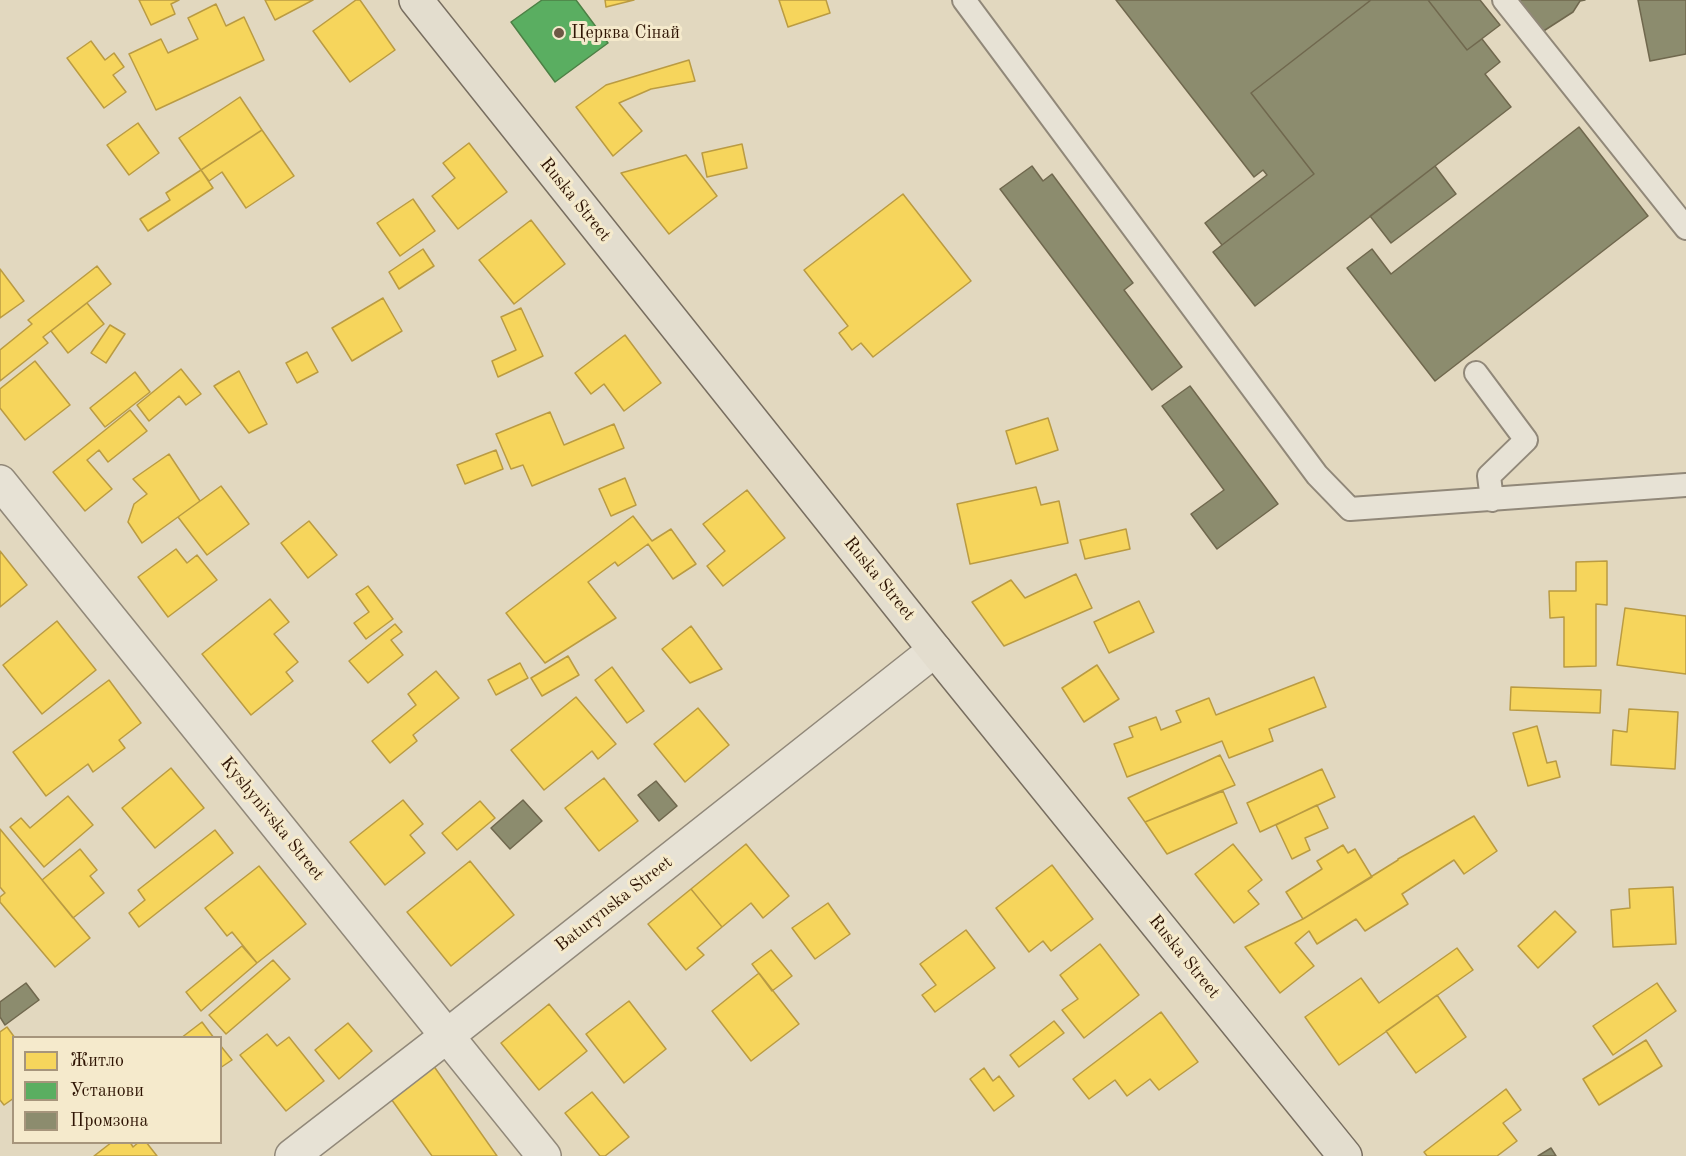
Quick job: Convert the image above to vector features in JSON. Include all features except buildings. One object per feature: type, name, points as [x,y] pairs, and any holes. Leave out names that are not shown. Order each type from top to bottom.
[{"type":"main road","name":"Ruska Street","points":[[416,0],[935,650],[1345,1156]]},
{"type":"street","name":"Kyshynivska Street","points":[[0,482],[544,1156]]},
{"type":"street","name":"Baturynska Street","points":[[291,1156],[447,1036],[935,650]]},
{"type":"lane","points":[[964,0],[1317,475],[1350,509],[1686,485]]},
{"type":"lane","points":[[1504,0],[1686,228]]},
{"type":"lane","points":[[1476,373],[1526,440],[1489,476],[1492,500]]},
{"type":"place","name":"Церква Сінай","points":[[559,33]]}]
